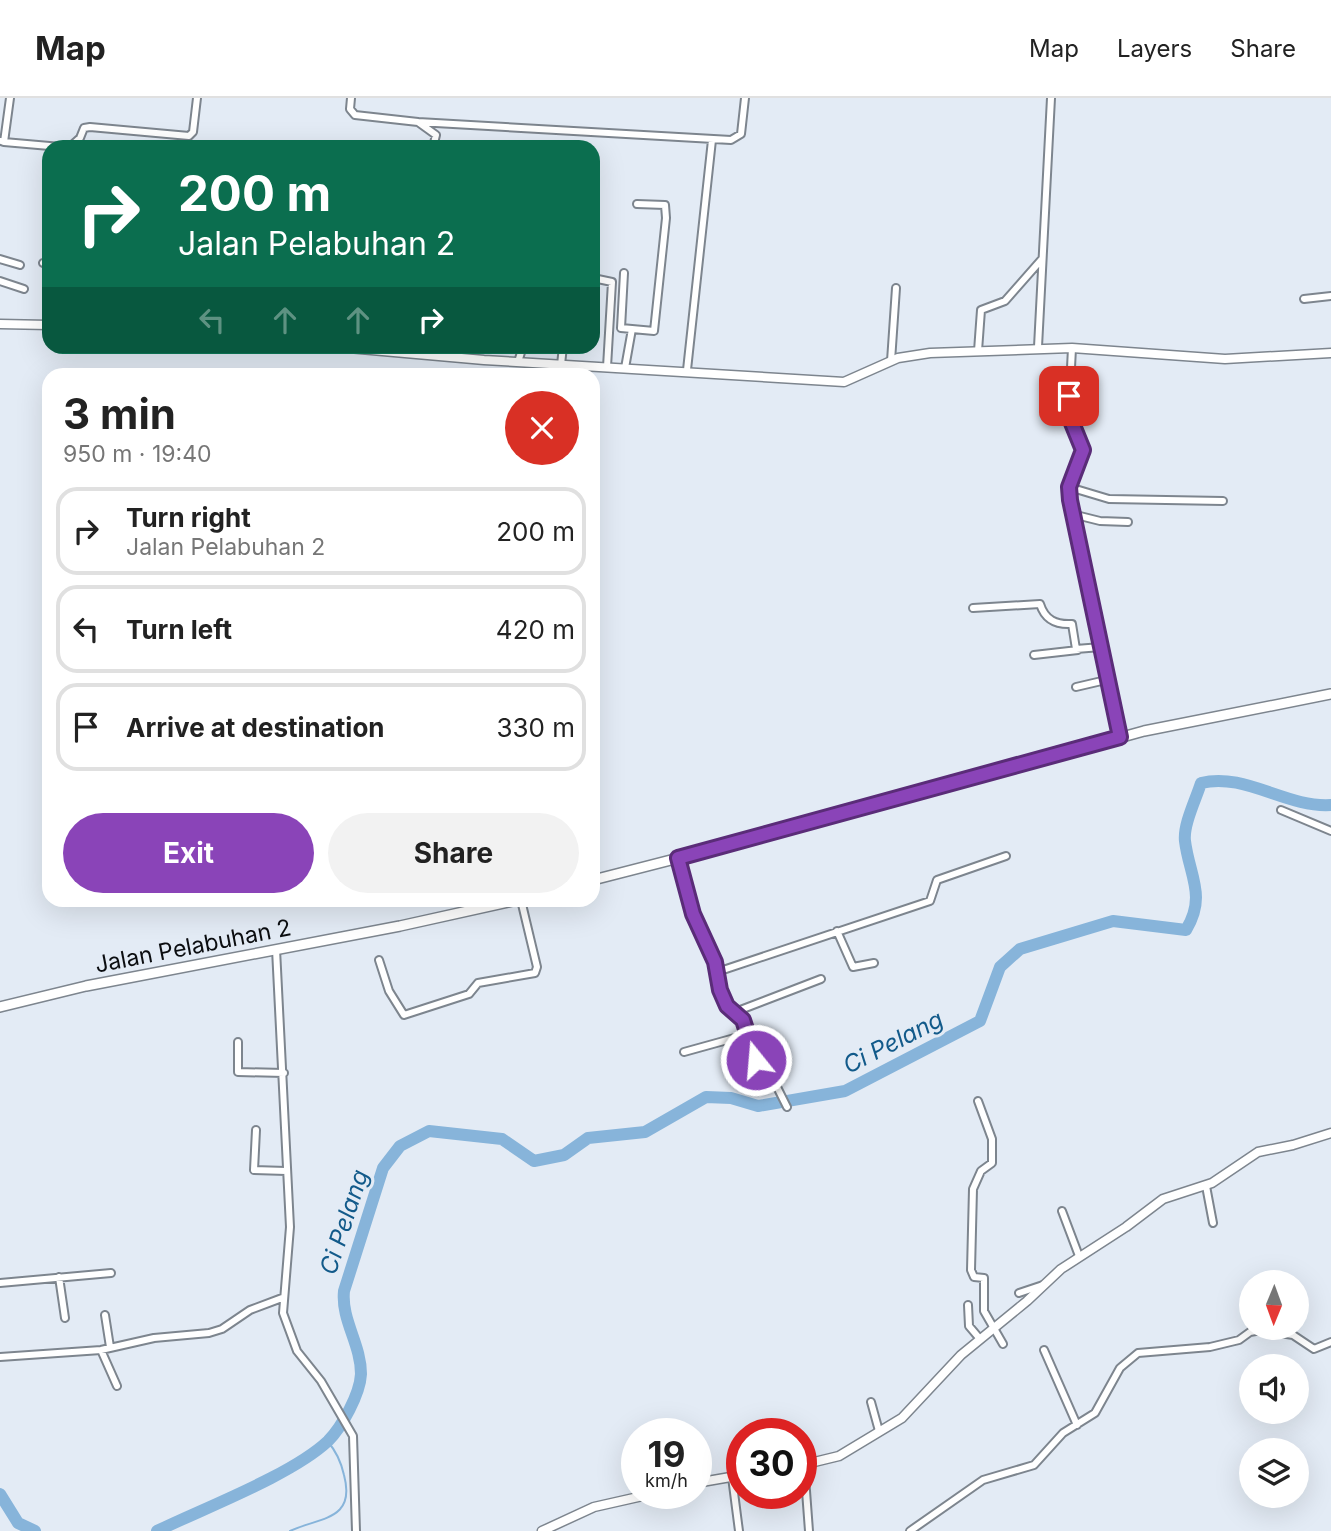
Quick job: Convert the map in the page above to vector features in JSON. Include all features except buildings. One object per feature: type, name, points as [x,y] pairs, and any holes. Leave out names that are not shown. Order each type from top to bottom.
[{"type":"main road","points":[[600,878],[1120,737],[1331,694]]},
{"type":"main road","name":"Jalan Pelabuhan 2","points":[[0,1007],[86,986],[487,907]]},
{"type":"street","points":[[10,98],[2,141],[42,145]]},
{"type":"street","points":[[78,140],[84,128],[90,127],[189,136],[192,132],[197,98]]},
{"type":"street","points":[[351,98],[350,109],[355,115],[418,122],[712,140],[739,136],[745,98]]},
{"type":"street","points":[[1038,347],[1051,98]]},
{"type":"street","points":[[418,122],[436,135],[435,140]]},
{"type":"street","points":[[687,370],[712,140]]},
{"type":"street","points":[[624,273],[621,328],[654,331],[666,218],[665,205],[637,204]]},
{"type":"street","points":[[0,259],[20,265]]},
{"type":"street","points":[[978,351],[981,310],[1005,301],[1042,259]]},
{"type":"street","points":[[600,279],[612,282],[607,367]]},
{"type":"street","points":[[0,281],[24,289]]},
{"type":"street","points":[[891,361],[896,288]]},
{"type":"street","points":[[1304,299],[1331,296]]},
{"type":"street","points":[[0,324],[42,325]]},
{"type":"street","points":[[625,368],[632,330]]},
{"type":"street","points":[[445,354],[518,362],[687,370],[844,382],[909,355],[1038,347],[1225,359],[1331,353]]},
{"type":"street","points":[[1072,348],[1069,407],[1083,450],[1069,487],[1072,514],[1120,737]]},
{"type":"street","points":[[518,362],[520,354]]},
{"type":"street","points":[[561,365],[562,354]]},
{"type":"street","points":[[1069,487],[1109,499],[1223,500]]},
{"type":"street","points":[[1072,514],[1100,521],[1128,522]]},
{"type":"street","points":[[974,608],[1040,604],[1044,616],[1058,624],[1072,624],[1077,650]]},
{"type":"street","points":[[1034,655],[1101,647]]},
{"type":"street","points":[[1076,687],[1106,680]]},
{"type":"street","points":[[1281,810],[1331,831]]},
{"type":"street","points":[[717,972],[930,901],[937,880],[1006,856]]},
{"type":"street","points":[[678,858],[693,914],[713,957],[725,1003],[735,1012],[749,1034],[758,1066],[782,1096],[787,1107]]},
{"type":"street","points":[[379,960],[389,991],[404,1016],[469,994],[478,983],[535,973],[537,967],[521,907]]},
{"type":"street","points":[[837,931],[853,967],[874,963]]},
{"type":"street","points":[[276,949],[284,1073],[290,1249],[282,1298],[284,1319],[291,1340],[321,1381],[353,1436],[356,1531]]},
{"type":"street","points":[[735,1012],[821,979]]},
{"type":"street","points":[[684,1052],[749,1034]]},
{"type":"street","points":[[238,1042],[238,1072],[284,1073]]},
{"type":"street","points":[[978,1101],[986,1118],[992,1160],[991,1165],[981,1171],[973,1189],[971,1270],[972,1276],[984,1278],[984,1311],[1003,1344]]},
{"type":"street","points":[[256,1130],[254,1170],[286,1171]]},
{"type":"street","points":[[817,1461],[839,1456],[914,1408],[954,1362],[1045,1284],[1079,1256],[1126,1227],[1163,1199],[1206,1186],[1254,1154],[1331,1132]]},
{"type":"street","points":[[1206,1186],[1213,1223]]},
{"type":"street","points":[[1062,1211],[1079,1256]]},
{"type":"street","points":[[0,1283],[111,1273]]},
{"type":"street","points":[[60,1278],[65,1318]]},
{"type":"street","points":[[1019,1293],[1045,1284]]},
{"type":"street","points":[[0,1357],[101,1350],[162,1337],[209,1333],[222,1329],[250,1310],[282,1298]]},
{"type":"street","points":[[968,1305],[969,1326],[980,1339]]},
{"type":"street","points":[[106,1315],[110,1348]]},
{"type":"street","points":[[910,1531],[983,1480],[1032,1467],[1058,1437],[1095,1413],[1119,1368],[1138,1353],[1209,1347],[1239,1340],[1250,1332],[1261,1330],[1293,1335],[1314,1349],[1331,1342]]},
{"type":"street","points":[[101,1350],[117,1387]]},
{"type":"street","points":[[1044,1350],[1077,1425]]},
{"type":"street","points":[[871,1402],[879,1431]]},
{"type":"street","points":[[542,1531],[594,1507],[621,1501]]},
{"type":"street","points":[[736,1509],[739,1531]]},
{"type":"street","points":[[807,1509],[809,1531]]},
{"type":"waterway","name":"Ci Pelang","points":[[157,1531],[293,1466],[328,1441],[344,1419],[354,1400],[361,1374],[358,1352],[345,1312],[344,1291],[383,1168],[400,1146],[429,1131],[502,1139],[534,1161],[564,1155],[588,1138],[645,1132],[706,1097],[731,1098],[758,1106],[845,1091],[980,1021],[1000,967],[1020,949],[1113,921],[1186,930],[1192,918],[1196,896],[1185,835],[1201,783],[1234,782],[1298,801],[1331,805]]},
{"type":"waterway","points":[[290,1531],[333,1515],[345,1501],[343,1470],[328,1442]]},
{"type":"waterway","name":"Ci Pelang","points":[[0,1494],[18,1523],[35,1531]]},
{"type":"route","points":[[756,1060],[743,1020],[725,1003],[715,962],[693,914],[678,858],[794,829],[1120,737],[1109,697],[1101,643],[1070,500],[1069,487],[1079,465],[1083,445],[1072,423],[1069,396]]}]
